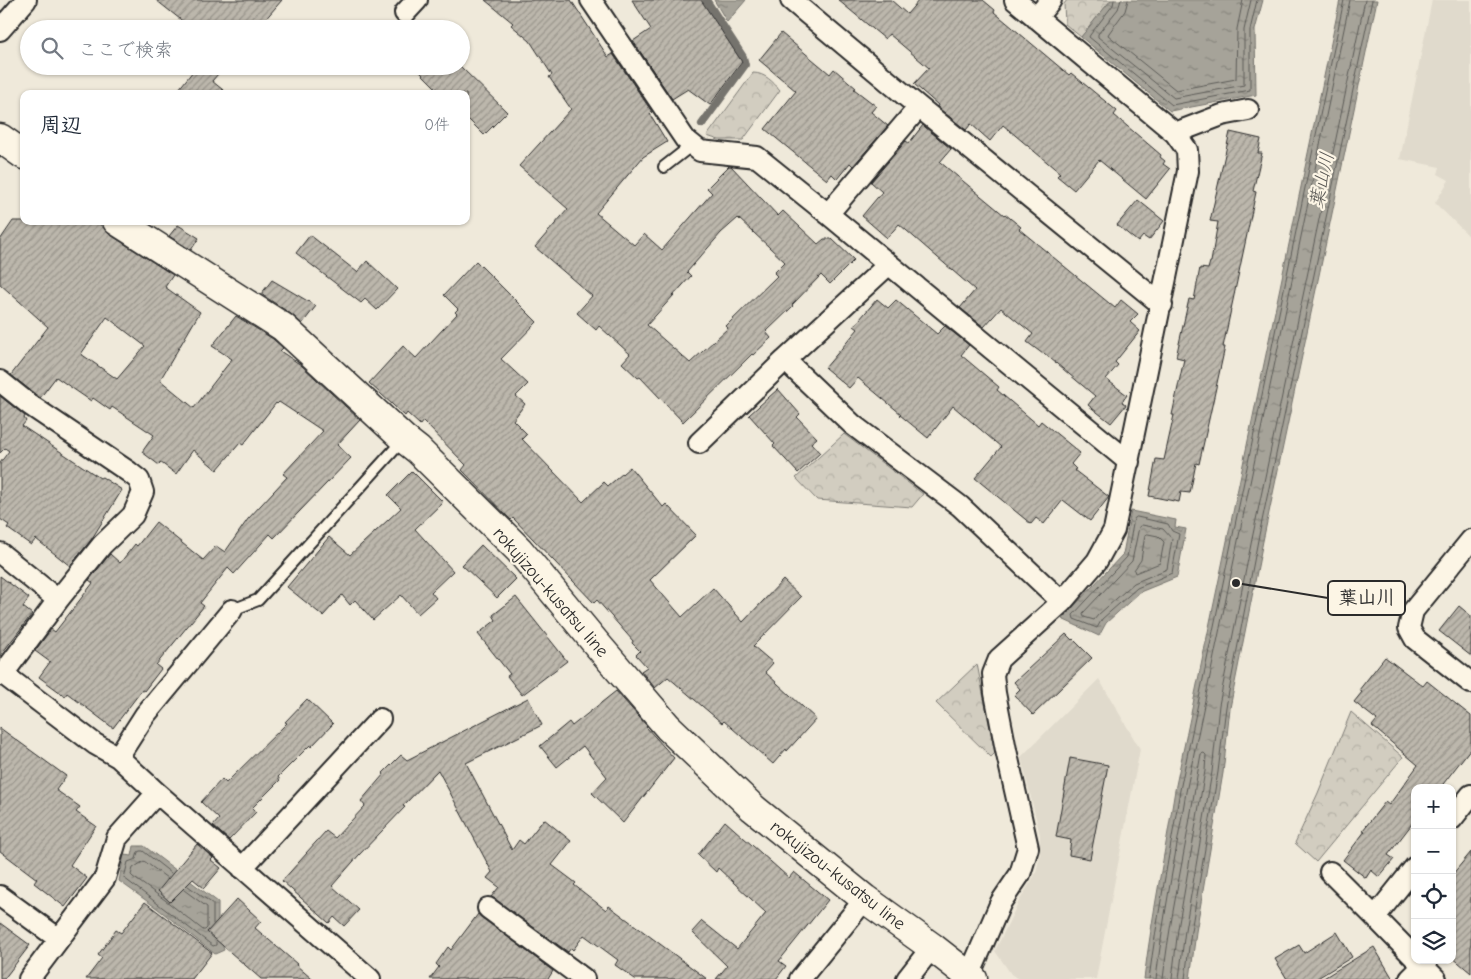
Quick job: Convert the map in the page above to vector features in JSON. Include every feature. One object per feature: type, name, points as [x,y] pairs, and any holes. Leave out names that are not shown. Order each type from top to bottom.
[{"type":"main road","points":[[0,138],[20,152]]},
{"type":"main road","name":"rokujizou-kusatsu line","points":[[123,225],[284,326],[418,450],[519,550],[668,727],[753,808],[865,899],[932,947],[971,978]]},
{"type":"street","points":[[0,30],[26,0]]},
{"type":"street","points":[[591,0],[685,139],[700,151],[757,157],[1129,462]]},
{"type":"street","points":[[791,0],[918,107],[1162,305]]},
{"type":"street","points":[[971,978],[1001,902],[1020,874],[1028,848],[1006,750],[993,674],[999,659],[1062,602],[1097,561],[1114,530],[1162,305],[1188,171],[1187,150],[1175,133],[1015,0]]},
{"type":"street","points":[[1036,18],[1051,0]]},
{"type":"street","points":[[828,214],[918,107]]},
{"type":"street","points":[[1175,133],[1222,115],[1248,110]]},
{"type":"street","points":[[699,443],[889,264]]},
{"type":"street","points":[[785,360],[853,425],[960,506],[1062,602]]},
{"type":"street","points":[[0,381],[30,405],[129,472],[139,480],[143,492],[133,516],[102,545],[1,674],[95,744],[118,757],[370,979]]},
{"type":"street","points":[[1471,540],[1413,612],[1409,628],[1415,639],[1471,682]]},
{"type":"street","points":[[0,553],[58,600]]},
{"type":"street","points":[[118,757],[145,715],[232,610]]},
{"type":"street","points":[[242,868],[380,719]]},
{"type":"street","points":[[30,979],[105,878],[117,838],[157,793]]},
{"type":"street","points":[[1456,814],[1471,795]]},
{"type":"street","points":[[1330,872],[1375,917],[1420,968]]},
{"type":"street","points":[[1375,917],[1411,872]]},
{"type":"street","points":[[0,896],[59,939]]},
{"type":"street","points":[[800,979],[865,899]]},
{"type":"street","points":[[488,908],[584,979]]},
{"type":"street","points":[[907,979],[932,947]]},
{"type":"lane","points":[[664,167],[692,145]]},
{"type":"lane","points":[[232,610],[258,600],[404,439]]},
{"type":"shaded area","points":[[1432,0],[1471,0],[1471,238],[1435,203],[1449,180],[1438,174],[1440,167],[1400,159]]},
{"type":"shaded area","points":[[1099,679],[1140,749],[1096,979],[1018,979],[1011,974],[995,951],[1018,903],[1036,873],[1040,855],[1040,835],[1021,757]]},
{"type":"green space","points":[[1067,0],[1111,0],[1081,37],[1065,24],[1064,4]]},
{"type":"green space","points":[[753,73],[765,76],[780,90],[743,140],[719,140],[707,136]]},
{"type":"green space","points":[[844,434],[923,494],[912,507],[817,500],[796,478]]},
{"type":"green space","points":[[977,664],[995,753],[991,757],[936,703]]},
{"type":"green space","points":[[1351,712],[1403,757],[1316,862],[1295,843]]},
{"type":"water","points":[[714,0],[746,0],[727,22]]},
{"type":"water","points":[[1111,0],[1263,0],[1255,30],[1256,95],[1170,111],[1081,37]]},
{"type":"water","points":[[1340,0],[1377,0],[1263,541],[1230,708],[1223,773],[1196,932],[1190,979],[1144,979],[1175,790]]},
{"type":"water","points":[[1131,511],[1176,520],[1175,527],[1186,529],[1177,577],[1140,592],[1106,623],[1099,636],[1062,619],[1123,554]]},
{"type":"water","points":[[134,846],[144,846],[218,902],[218,930],[224,950],[215,954],[119,881],[124,855],[132,856]]},
{"type":"building","points":[[156,0],[282,0],[265,20],[181,20]]},
{"type":"building","points":[[485,0],[571,0],[608,57],[613,54],[652,112],[650,114],[667,142],[643,157],[596,213],[634,245],[644,234],[662,250],[712,193],[707,188],[731,166],[778,216],[783,211],[818,244],[824,239],[832,239],[854,260],[830,284],[821,275],[766,332],[771,338],[752,354],[683,422],[640,377],[638,378],[622,363],[630,354],[599,326],[596,330],[577,313],[592,296],[535,247],[568,209],[519,166],[571,109],[549,77],[552,75],[530,41],[511,25],[513,23]],"holes":[[[738,218],[785,262],[774,273],[777,276],[726,326],[728,328],[690,363],[647,325],[691,276],[687,272],[721,233]]]},
{"type":"building","points":[[632,0],[701,0],[742,62],[710,105],[688,89],[672,99],[633,41],[651,29]]},
{"type":"building","points":[[838,0],[891,0],[907,14],[919,0],[983,0],[995,10],[994,12],[1069,75],[1071,73],[1117,111],[1114,115],[1161,155],[1160,157],[1165,161],[1163,164],[1170,169],[1146,199],[1099,160],[1074,190],[1057,176],[1060,173],[1003,125],[990,141],[971,124],[966,130],[937,107],[938,105],[914,84],[929,68],[889,34],[885,39]]},
{"type":"building","points":[[781,33],[830,74],[834,69],[856,88],[854,89],[876,106],[871,112],[888,126],[853,166],[850,163],[837,179],[832,174],[827,180],[765,129],[796,91],[759,60]]},
{"type":"building","points":[[190,75],[217,75],[212,81],[223,90],[178,90]]},
{"type":"building","points":[[423,75],[469,75],[507,112],[484,135],[470,121],[470,90],[438,90]]},
{"type":"building","points":[[923,125],[951,149],[940,162],[1021,227],[1019,229],[1115,308],[1121,300],[1138,314],[1130,322],[1140,331],[1115,362],[1118,365],[1106,379],[1127,395],[1122,402],[1126,405],[1111,423],[1088,405],[1095,396],[1044,353],[1027,342],[1033,334],[1001,308],[984,327],[960,308],[975,290],[899,224],[887,238],[862,216],[882,192],[871,182],[906,141],[909,143]]},
{"type":"building","points":[[1230,132],[1261,139],[1258,153],[1262,153],[1253,191],[1256,192],[1223,347],[1225,347],[1199,464],[1196,463],[1190,493],[1181,492],[1179,502],[1149,496],[1156,459],[1164,460],[1174,415],[1172,415],[1184,359],[1176,357],[1189,299],[1194,300],[1200,268],[1208,269],[1211,262],[1218,222],[1210,221]]},
{"type":"building","points":[[1138,200],[1164,221],[1149,240],[1143,236],[1138,242],[1117,225]]},
{"type":"building","points":[[13,221],[20,221],[20,225],[100,225],[109,234],[173,275],[165,287],[200,312],[160,380],[194,408],[232,359],[212,346],[236,316],[273,339],[283,348],[280,351],[301,365],[360,420],[337,445],[351,458],[274,538],[270,534],[234,574],[228,568],[200,603],[204,606],[156,665],[161,669],[113,728],[67,693],[65,696],[39,677],[50,662],[35,651],[51,629],[55,632],[93,583],[89,580],[110,554],[120,563],[135,544],[137,546],[156,522],[203,560],[216,546],[225,552],[248,519],[287,477],[283,474],[323,431],[279,402],[276,403],[243,445],[240,443],[217,470],[193,450],[176,474],[160,462],[159,465],[142,452],[154,435],[112,407],[110,410],[93,398],[91,401],[56,377],[40,398],[11,375],[48,327],[0,284],[0,240]],"holes":[[[107,317],[145,346],[117,379],[81,354]]]},
{"type":"building","points":[[178,225],[199,238],[191,250],[169,236]]},
{"type":"building","points":[[310,235],[357,272],[367,261],[397,289],[377,310],[365,299],[361,303],[296,253]]},
{"type":"building","points":[[476,261],[537,322],[501,359],[528,384],[516,396],[525,404],[513,420],[527,434],[522,439],[583,502],[604,482],[608,486],[630,467],[663,507],[666,504],[696,535],[650,580],[682,617],[713,588],[743,622],[783,580],[801,597],[753,646],[773,663],[765,672],[816,719],[773,764],[724,721],[722,723],[668,677],[655,688],[641,671],[647,667],[636,655],[640,651],[597,600],[594,603],[513,518],[511,520],[462,470],[466,465],[423,421],[420,425],[407,413],[405,416],[369,383],[403,346],[416,358],[457,314],[455,312],[458,309],[444,295]]},
{"type":"building","points":[[272,280],[316,306],[302,324],[291,314],[261,294]]},
{"type":"building","points":[[877,299],[888,308],[896,300],[937,334],[945,326],[969,345],[961,355],[999,387],[997,390],[1038,425],[1041,421],[1080,453],[1071,464],[1076,469],[1074,470],[1109,497],[1090,521],[1063,500],[1044,524],[1036,518],[1031,524],[975,478],[1001,447],[953,406],[928,438],[858,378],[849,388],[825,368],[858,329],[854,326]]},
{"type":"building","points":[[778,389],[800,414],[797,417],[817,438],[811,443],[820,453],[798,473],[773,446],[775,444],[749,415]]},
{"type":"building","points":[[0,396],[25,416],[26,421],[22,426],[100,478],[102,477],[122,490],[91,540],[70,566],[36,539],[31,545],[7,528],[9,525],[0,519],[0,463],[9,451],[5,448],[0,453]]},
{"type":"building","points":[[412,471],[443,502],[415,529],[453,571],[431,592],[436,598],[418,614],[401,595],[373,620],[355,600],[350,605],[342,595],[323,616],[287,587],[329,537],[350,555],[401,508],[388,495]]},
{"type":"building","points":[[481,545],[516,579],[497,598],[462,565]]},
{"type":"building","points":[[0,576],[29,598],[23,607],[32,614],[0,656]]},
{"type":"building","points":[[516,597],[567,661],[522,695],[507,676],[510,674],[478,634],[496,620],[493,615]]},
{"type":"building","points":[[1459,606],[1471,616],[1471,656],[1439,631]]},
{"type":"building","points":[[1066,634],[1092,658],[1033,715],[1014,695],[1020,689],[1014,682]]},
{"type":"building","points":[[1385,657],[1423,686],[1427,681],[1471,716],[1471,748],[1443,784],[1411,784],[1411,825],[1388,855],[1394,859],[1379,877],[1371,870],[1366,878],[1343,860],[1385,802],[1389,805],[1418,765],[1372,726],[1377,720],[1354,702],[1362,692],[1359,690]]},
{"type":"building","points":[[616,691],[674,758],[623,823],[592,793],[607,777],[583,746],[557,767],[540,746],[569,722],[572,726]]},
{"type":"building","points":[[528,698],[542,725],[466,763],[512,850],[519,840],[524,844],[544,819],[571,841],[552,865],[576,883],[574,885],[606,910],[609,906],[707,979],[635,979],[615,965],[618,960],[584,935],[573,950],[571,948],[568,952],[491,897],[499,887],[487,878],[492,872],[438,770],[403,806],[405,807],[332,886],[359,910],[344,926],[334,917],[329,923],[282,881],[326,831],[335,838],[365,806],[361,801],[383,773],[401,755],[407,760]]},
{"type":"building","points":[[307,699],[333,724],[278,777],[280,780],[252,808],[256,812],[229,840],[213,826],[219,819],[201,802],[222,779],[226,783],[287,723],[285,722]]},
{"type":"building","points":[[0,728],[66,776],[56,790],[80,807],[76,812],[96,826],[70,865],[87,878],[65,907],[34,883],[37,879],[0,851]]},
{"type":"building","points":[[1070,758],[1108,765],[1090,859],[1069,855],[1071,840],[1056,837]]},
{"type":"building","points":[[725,821],[789,878],[794,872],[828,900],[779,961],[786,966],[776,979],[716,979],[727,966],[692,932],[702,921],[737,949],[766,913],[718,868],[716,872],[698,855]]},
{"type":"building","points":[[197,844],[221,868],[204,888],[193,879],[170,902],[158,891]]},
{"type":"building","points":[[1471,852],[1471,973],[1456,960],[1456,870]]},
{"type":"building","points":[[237,899],[261,921],[255,928],[312,979],[261,979],[207,932]]},
{"type":"building","points":[[145,902],[212,953],[192,979],[86,979],[102,958],[98,955],[116,930],[121,933]]},
{"type":"building","points":[[478,914],[553,971],[548,979],[430,979],[439,967],[436,964],[448,947],[451,950]]},
{"type":"building","points":[[0,923],[30,945],[4,979],[0,979]]},
{"type":"building","points":[[1337,932],[1352,957],[1316,979],[1287,979],[1275,959],[1299,945],[1304,953]]},
{"type":"building","points":[[1374,947],[1393,979],[1322,979]]},
{"type":"waterway","points":[[702,124],[745,65],[743,57],[706,0]]},
{"type":"place","name":"葉山川","points":[[1236,583]]}]
